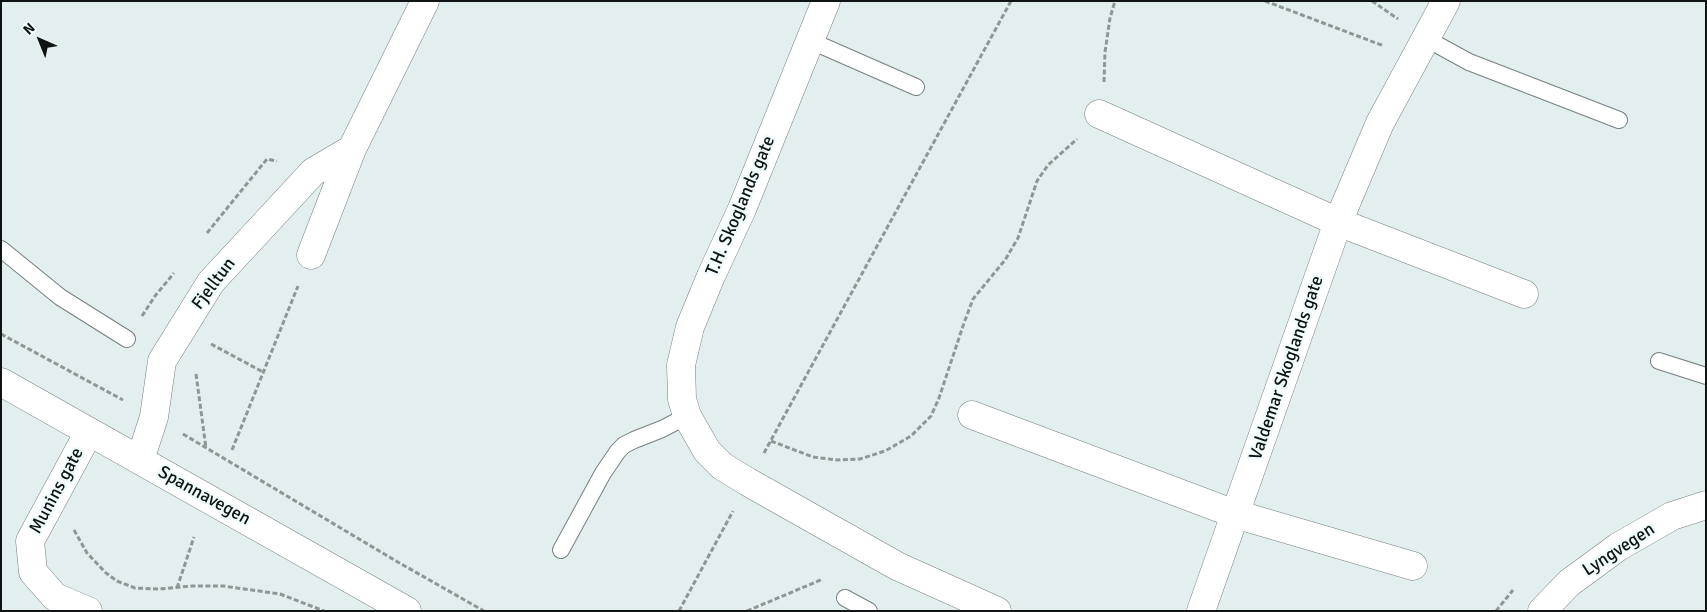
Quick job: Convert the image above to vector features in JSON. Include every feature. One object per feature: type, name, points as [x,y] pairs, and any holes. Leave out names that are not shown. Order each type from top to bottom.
[{"type":"street","points":[[311,255],[352,149],[425,1]]},
{"type":"street","name":"T.H. Skoglands gate","points":[[826,1],[742,209],[690,327],[681,365],[682,399],[687,416],[708,451],[722,466],[897,566],[997,611]]},
{"type":"street","name":"Valdemar Skoglands gate","points":[[1201,611],[1338,222],[1380,123],[1446,1]]},
{"type":"street","points":[[1099,114],[1338,222],[1524,294]]},
{"type":"street","name":"Fjelltun","points":[[140,460],[154,417],[162,361],[212,282],[313,172],[352,149]]},
{"type":"street","name":"Spannavegen","points":[[1,382],[407,611]]},
{"type":"street","points":[[972,415],[1235,514],[1413,566]]},
{"type":"street","name":"Munins gate","points":[[88,611],[55,597],[33,572],[30,541],[89,432]]},
{"type":"street","name":"Lyngvegen","points":[[1542,611],[1570,583],[1618,547],[1672,516],[1706,505]]},
{"type":"lane","points":[[811,41],[916,87]]},
{"type":"lane","points":[[1420,48],[1469,62],[1619,120]]},
{"type":"lane","points":[[1,249],[60,297],[128,339]]},
{"type":"lane","points":[[1659,360],[1706,376]]},
{"type":"lane","points":[[562,550],[603,473],[618,451],[624,445],[687,416]]},
{"type":"lane","points":[[845,598],[869,611]]},
{"type":"path","points":[[679,611],[1011,1]]},
{"type":"path","points":[[771,441],[813,456],[837,460],[860,459],[885,451],[911,436],[931,416],[940,398],[973,300],[1005,260],[1018,238],[1036,181],[1048,164],[1073,143],[1099,114],[1104,93],[1105,52],[1110,18],[1115,1]]},
{"type":"path","points":[[1265,1],[1420,48]]},
{"type":"path","points":[[232,450],[311,255]]},
{"type":"path","points":[[1,334],[154,417],[484,611]]},
{"type":"path","points":[[207,342],[263,372]]},
{"type":"path","points":[[55,495],[86,552],[106,573],[135,588],[159,589],[223,586],[280,594],[324,611]]},
{"type":"path","points":[[177,588],[194,537]]},
{"type":"path","points":[[747,611],[828,576]]}]
